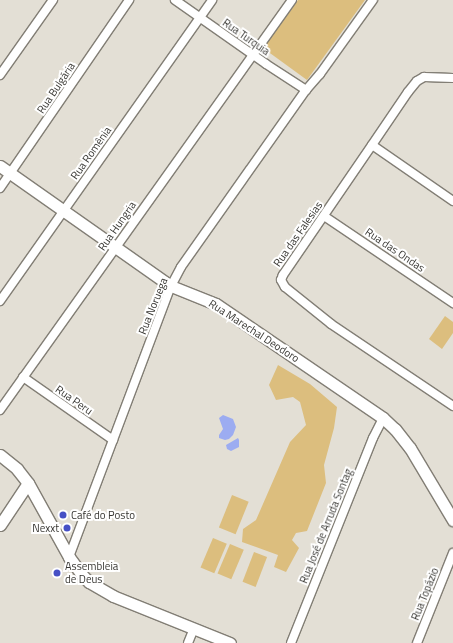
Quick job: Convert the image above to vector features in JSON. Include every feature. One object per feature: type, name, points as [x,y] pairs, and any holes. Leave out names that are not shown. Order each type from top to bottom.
[{"type":"street","points":[[0,75],[53,0]]},
{"type":"street","name":"Rua Bulgária","points":[[0,188],[129,0]]},
{"type":"street","name":"Rua Turquia","points":[[175,0],[306,90]]},
{"type":"street","name":"Rua Romênia","points":[[0,301],[212,0]]},
{"type":"street","name":"Rua Hungria","points":[[0,410],[252,54],[292,0]]},
{"type":"street","name":"Rua Noruega","points":[[69,557],[171,286],[181,267],[306,90],[320,74],[373,0]]},
{"type":"street","name":"Rua das Falesias","points":[[453,78],[424,77],[417,81],[283,275],[283,284],[331,324],[453,406]]},
{"type":"street","points":[[372,145],[453,201]]},
{"type":"street","name":"Rua Marechal Deodoro","points":[[0,166],[171,286],[216,304],[383,418],[395,429],[410,448],[453,520]]},
{"type":"street","name":"Rua das Ondas","points":[[324,216],[453,303]]},
{"type":"street","name":"Rua Peru","points":[[23,377],[113,440]]},
{"type":"street","name":"Rua José de Arruda Sontag","points":[[291,643],[373,438],[383,418]]},
{"type":"street","points":[[0,455],[16,469],[28,483],[69,557],[82,575],[97,588],[113,596],[230,643]]},
{"type":"street","points":[[0,525],[28,483]]},
{"type":"street","name":"Rua Topázio","points":[[417,643],[453,553]]},
{"type":"street","points":[[188,643],[194,628]]},
{"type":"shaded area","points":[[298,0],[365,0],[307,80],[263,48]]},
{"type":"shaded area","points":[[445,316],[453,322],[453,333],[442,349],[429,339]]},
{"type":"shaded area","points":[[278,365],[310,384],[337,407],[334,428],[324,465],[326,483],[307,531],[296,533],[292,540],[299,548],[286,572],[274,567],[278,555],[242,542],[243,529],[256,520],[290,442],[306,425],[300,402],[293,397],[276,400],[269,385]]},
{"type":"shaded area","points":[[232,495],[249,502],[236,534],[219,527]]},
{"type":"shaded area","points":[[213,538],[227,544],[214,573],[200,567]]},
{"type":"shaded area","points":[[230,544],[244,550],[231,579],[217,573]]},
{"type":"shaded area","points":[[254,552],[267,557],[256,587],[243,582]]},
{"type":"water","points":[[223,415],[233,419],[236,427],[233,435],[229,439],[225,440],[219,438],[219,435],[223,429],[219,418]]},
{"type":"water","points":[[238,438],[239,447],[231,451],[227,449],[226,445]]},
{"type":"place","name":"Café do Posto","points":[[63,515]]},
{"type":"place","name":"Nexxt","points":[[67,528]]},
{"type":"place","name":"Assembleia de Deus","points":[[57,573]]}]
